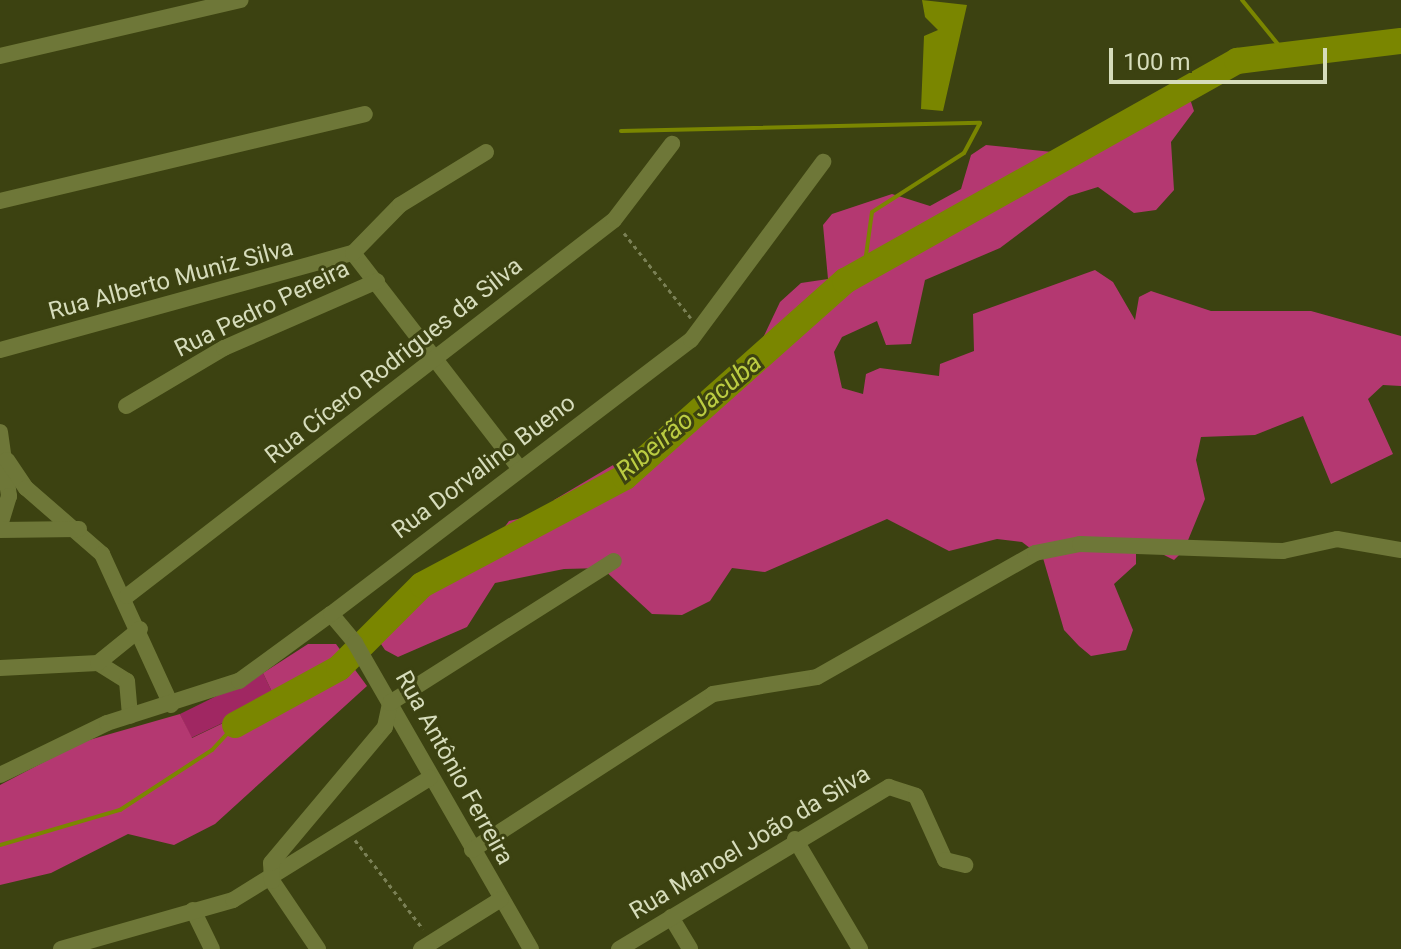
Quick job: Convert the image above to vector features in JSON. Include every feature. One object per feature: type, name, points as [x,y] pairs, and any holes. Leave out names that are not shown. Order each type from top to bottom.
[{"type":"street","points":[[0,56],[241,0]]},
{"type":"street","points":[[0,201],[365,114]]},
{"type":"street","name":"Rua Cícero Rodrigues da Silva","points":[[127,596],[614,220],[672,144]]},
{"type":"street","points":[[486,152],[400,205],[353,253],[439,358],[520,469]]},
{"type":"street","name":"Rua Dorvalino Bueno","points":[[0,775],[107,723],[239,681],[331,614],[701,331],[823,162]]},
{"type":"street","name":"Rua Alberto Muniz Silva","points":[[0,350],[353,253]]},
{"type":"street","name":"Rua Pedro Pereira","points":[[126,406],[224,348],[377,281]]},
{"type":"street","points":[[0,432],[7,460],[9,496],[0,527],[79,529]]},
{"type":"street","points":[[7,460],[26,488],[79,529],[127,596],[171,705]]},
{"type":"street","points":[[472,850],[713,694],[817,677],[1009,566],[1059,546],[1283,551],[1337,539],[1401,550]]},
{"type":"street","points":[[318,949],[272,881],[275,856],[373,743],[390,703],[614,561]]},
{"type":"street","name":"Rua Antônio Ferreira","points":[[331,614],[355,643],[377,679],[430,778],[531,949]]},
{"type":"street","points":[[98,663],[140,629]]},
{"type":"street","points":[[0,668],[98,663],[127,681],[130,716]]},
{"type":"street","points":[[61,949],[193,910],[272,881],[351,833],[430,778]]},
{"type":"street","name":"Rua Manoel João da Silva","points":[[619,949],[795,839],[889,787],[907,789],[923,804],[945,860],[965,865]]},
{"type":"street","points":[[795,839],[860,949]]},
{"type":"street","points":[[427,945],[501,899]]},
{"type":"street","points":[[193,910],[212,949]]},
{"type":"street","points":[[671,917],[690,949]]},
{"type":"path","points":[[614,220],[701,331]]},
{"type":"path","points":[[351,833],[427,945]]},
{"type":"shaded area","points":[[922,0],[967,5],[943,111],[921,109],[924,36],[938,30],[925,17]]},
{"type":"shaded area","points":[[1159,92],[1191,102],[1194,111],[1171,142],[1174,190],[1156,210],[1134,213],[1098,187],[1069,196],[1000,248],[925,280],[911,344],[886,345],[877,321],[842,337],[834,352],[842,388],[863,394],[866,374],[880,368],[939,376],[940,364],[974,351],[973,314],[1095,270],[1113,282],[1135,320],[1139,297],[1151,291],[1211,311],[1311,311],[1401,336],[1401,386],[1383,385],[1368,399],[1393,454],[1331,484],[1303,416],[1255,435],[1201,437],[1196,460],[1205,499],[1184,550],[1174,560],[1136,541],[1136,564],[1114,584],[1133,630],[1126,650],[1091,656],[1079,646],[1064,630],[1043,558],[1022,542],[997,539],[949,551],[887,519],[765,572],[732,568],[710,601],[682,615],[652,614],[602,568],[564,569],[495,583],[467,627],[398,657],[385,650],[379,641],[391,620],[479,562],[509,521],[552,511],[554,500],[689,420],[722,391],[762,340],[780,302],[801,283],[828,279],[823,225],[832,214],[892,194],[930,206],[961,189],[971,155],[986,145],[1062,153]]},
{"type":"shaded area","points":[[308,644],[336,644],[367,686],[215,824],[174,845],[128,834],[51,873],[0,885],[0,785],[82,742],[180,714],[192,738],[275,698],[263,673]]},
{"type":"shaded area","points":[[263,673],[275,698],[191,738],[180,714]]},
{"type":"waterway","points":[[1242,0],[1285,53]]},
{"type":"waterway","name":"Ribeirão Jacuba","points":[[235,725],[339,668],[422,585],[625,477],[845,281],[1237,61],[1401,41]]},
{"type":"waterway","points":[[621,131],[980,123],[964,153],[872,212],[864,270]]},
{"type":"waterway","name":"Ribeirão Jacuba","points":[[0,845],[120,810],[212,750],[235,725]]}]
